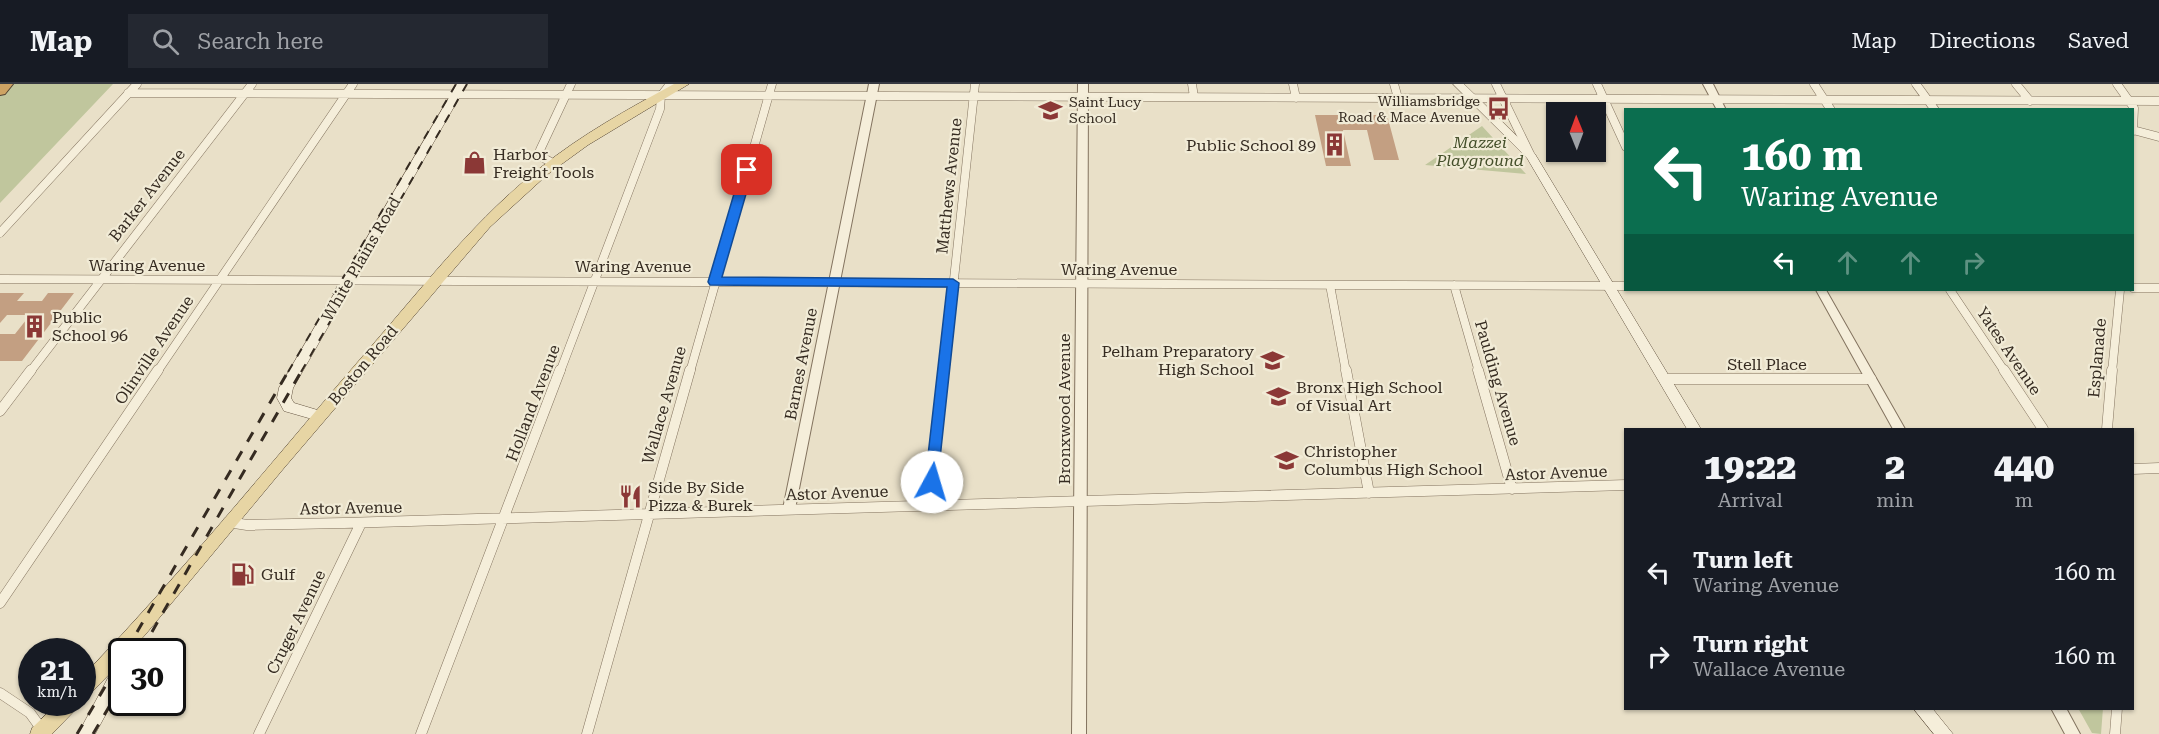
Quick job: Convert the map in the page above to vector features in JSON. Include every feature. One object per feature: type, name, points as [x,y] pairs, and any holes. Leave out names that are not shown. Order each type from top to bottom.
[{"type":"main road","name":"Boston Road","points":[[96,676],[140,630],[228,522],[484,224],[554,164],[603,130],[683,84]]},
{"type":"main road","points":[[1458,84],[1532,156],[1693,428]]},
{"type":"main road","name":"White Plains Road","points":[[320,416],[289,406],[285,402],[284,395],[290,380],[459,89]]},
{"type":"main road","points":[[136,638],[140,630]]},
{"type":"main road","points":[[86,734],[108,694]]},
{"type":"main road","points":[[1923,710],[1945,734]]},
{"type":"main road","points":[[42,733],[58,716]]},
{"type":"street","points":[[0,233],[137,84]]},
{"type":"street","name":"Barker Avenue","points":[[0,411],[252,84]]},
{"type":"street","name":"Olinville Avenue","points":[[0,603],[353,84]]},
{"type":"street","points":[[554,164],[542,157],[540,150],[571,84]]},
{"type":"street","name":"Holland Avenue","points":[[421,734],[596,281],[660,109],[661,96],[670,84]]},
{"type":"street","name":"Wallace Avenue","points":[[587,734],[772,84]]},
{"type":"street","name":"Barnes Avenue","points":[[789,509],[874,84]]},
{"type":"street","name":"Matthews Avenue","points":[[929,506],[975,84]]},
{"type":"street","points":[[1192,84],[1194,97]]},
{"type":"street","points":[[1293,84],[1296,98]]},
{"type":"street","points":[[1394,84],[1398,98]]},
{"type":"street","points":[[1496,84],[1532,156]]},
{"type":"street","points":[[1597,84],[1624,143]]},
{"type":"street","points":[[1708,84],[1721,108]]},
{"type":"street","points":[[1814,84],[1830,108]]},
{"type":"street","points":[[1916,84],[1934,108]]},
{"type":"street","points":[[2016,84],[2030,100]]},
{"type":"street","points":[[2117,84],[2134,108]]},
{"type":"street","points":[[128,93],[346,94],[459,89],[565,95],[973,97],[1083,90],[1194,97],[2159,101]]},
{"type":"street","name":"Bronxwood Avenue","points":[[1079,734],[1083,90]]},
{"type":"street","points":[[2134,130],[2159,137]]},
{"type":"street","name":"Waring Avenue","points":[[0,279],[1624,286]]},
{"type":"street","points":[[1330,285],[1369,493]]},
{"type":"street","name":"Paulding Avenue","points":[[1454,285],[1512,489]]},
{"type":"street","points":[[2134,288],[2159,288]]},
{"type":"street","points":[[1822,291],[1898,428]]},
{"type":"street","name":"Yates Avenue","points":[[1951,291],[2042,428]]},
{"type":"street","name":"Esplanade","points":[[2108,428],[2120,291]]},
{"type":"street","name":"Stell Place","points":[[1664,379],[1871,379]]},
{"type":"street","points":[[2134,469],[2159,468]]},
{"type":"street","name":"Astor Avenue","points":[[228,522],[247,525],[361,523],[1624,486]]},
{"type":"street","name":"Cruger Avenue","points":[[259,734],[361,523]]},
{"type":"street","points":[[0,693],[30,713],[42,733]]},
{"type":"street","points":[[2059,710],[2073,734]]},
{"type":"street","points":[[2115,734],[2117,710]]},
{"type":"green space","points":[[0,84],[113,84],[0,203]]},
{"type":"green space","name":"Mazzei Playground","points":[[1482,126],[1526,174],[1425,165]]},
{"type":"green space","points":[[2079,710],[2103,710],[2101,734],[2092,733]]},
{"type":"building","name":"Public School 89","points":[[1315,115],[1387,115],[1399,160],[1374,160],[1367,130],[1343,130],[1351,166],[1326,166]]},
{"type":"building","name":"Public School 96","points":[[0,293],[24,293],[17,301],[42,301],[48,293],[74,293],[22,361],[0,361],[0,334],[15,334],[30,315],[7,315],[0,323]]},
{"type":"railway","points":[[288,372],[456,84]]},
{"type":"railway","points":[[301,372],[467,84]]},
{"type":"railway","points":[[134,638],[289,370]]},
{"type":"railway","points":[[148,638],[302,370]]},
{"type":"railway","points":[[77,734],[108,682]]},
{"type":"railway","points":[[93,734],[108,709]]},
{"type":"place","name":"Williamsbridge Road & Mace Avenue","points":[[1498,109]]},
{"type":"place","name":"Saint Lucy School","points":[[1051,110]]},
{"type":"place","name":"Public School 89","points":[[1334,145]]},
{"type":"place","name":"Harbor Freight Tools","points":[[475,163]]},
{"type":"place","name":"Public School 96","points":[[34,326]]},
{"type":"place","name":"Pelham Preparatory High School","points":[[1272,360]]},
{"type":"place","name":"Bronx High School of Visual Art","points":[[1278,396]]},
{"type":"place","name":"Christopher Columbus High School","points":[[1286,460]]},
{"type":"place","name":"Side By Side Pizza & Burek","points":[[630,496]]},
{"type":"place","name":"Gulf","points":[[243,574]]},
{"type":"route","points":[[747,170],[714,282],[953,283],[932,482]]}]
